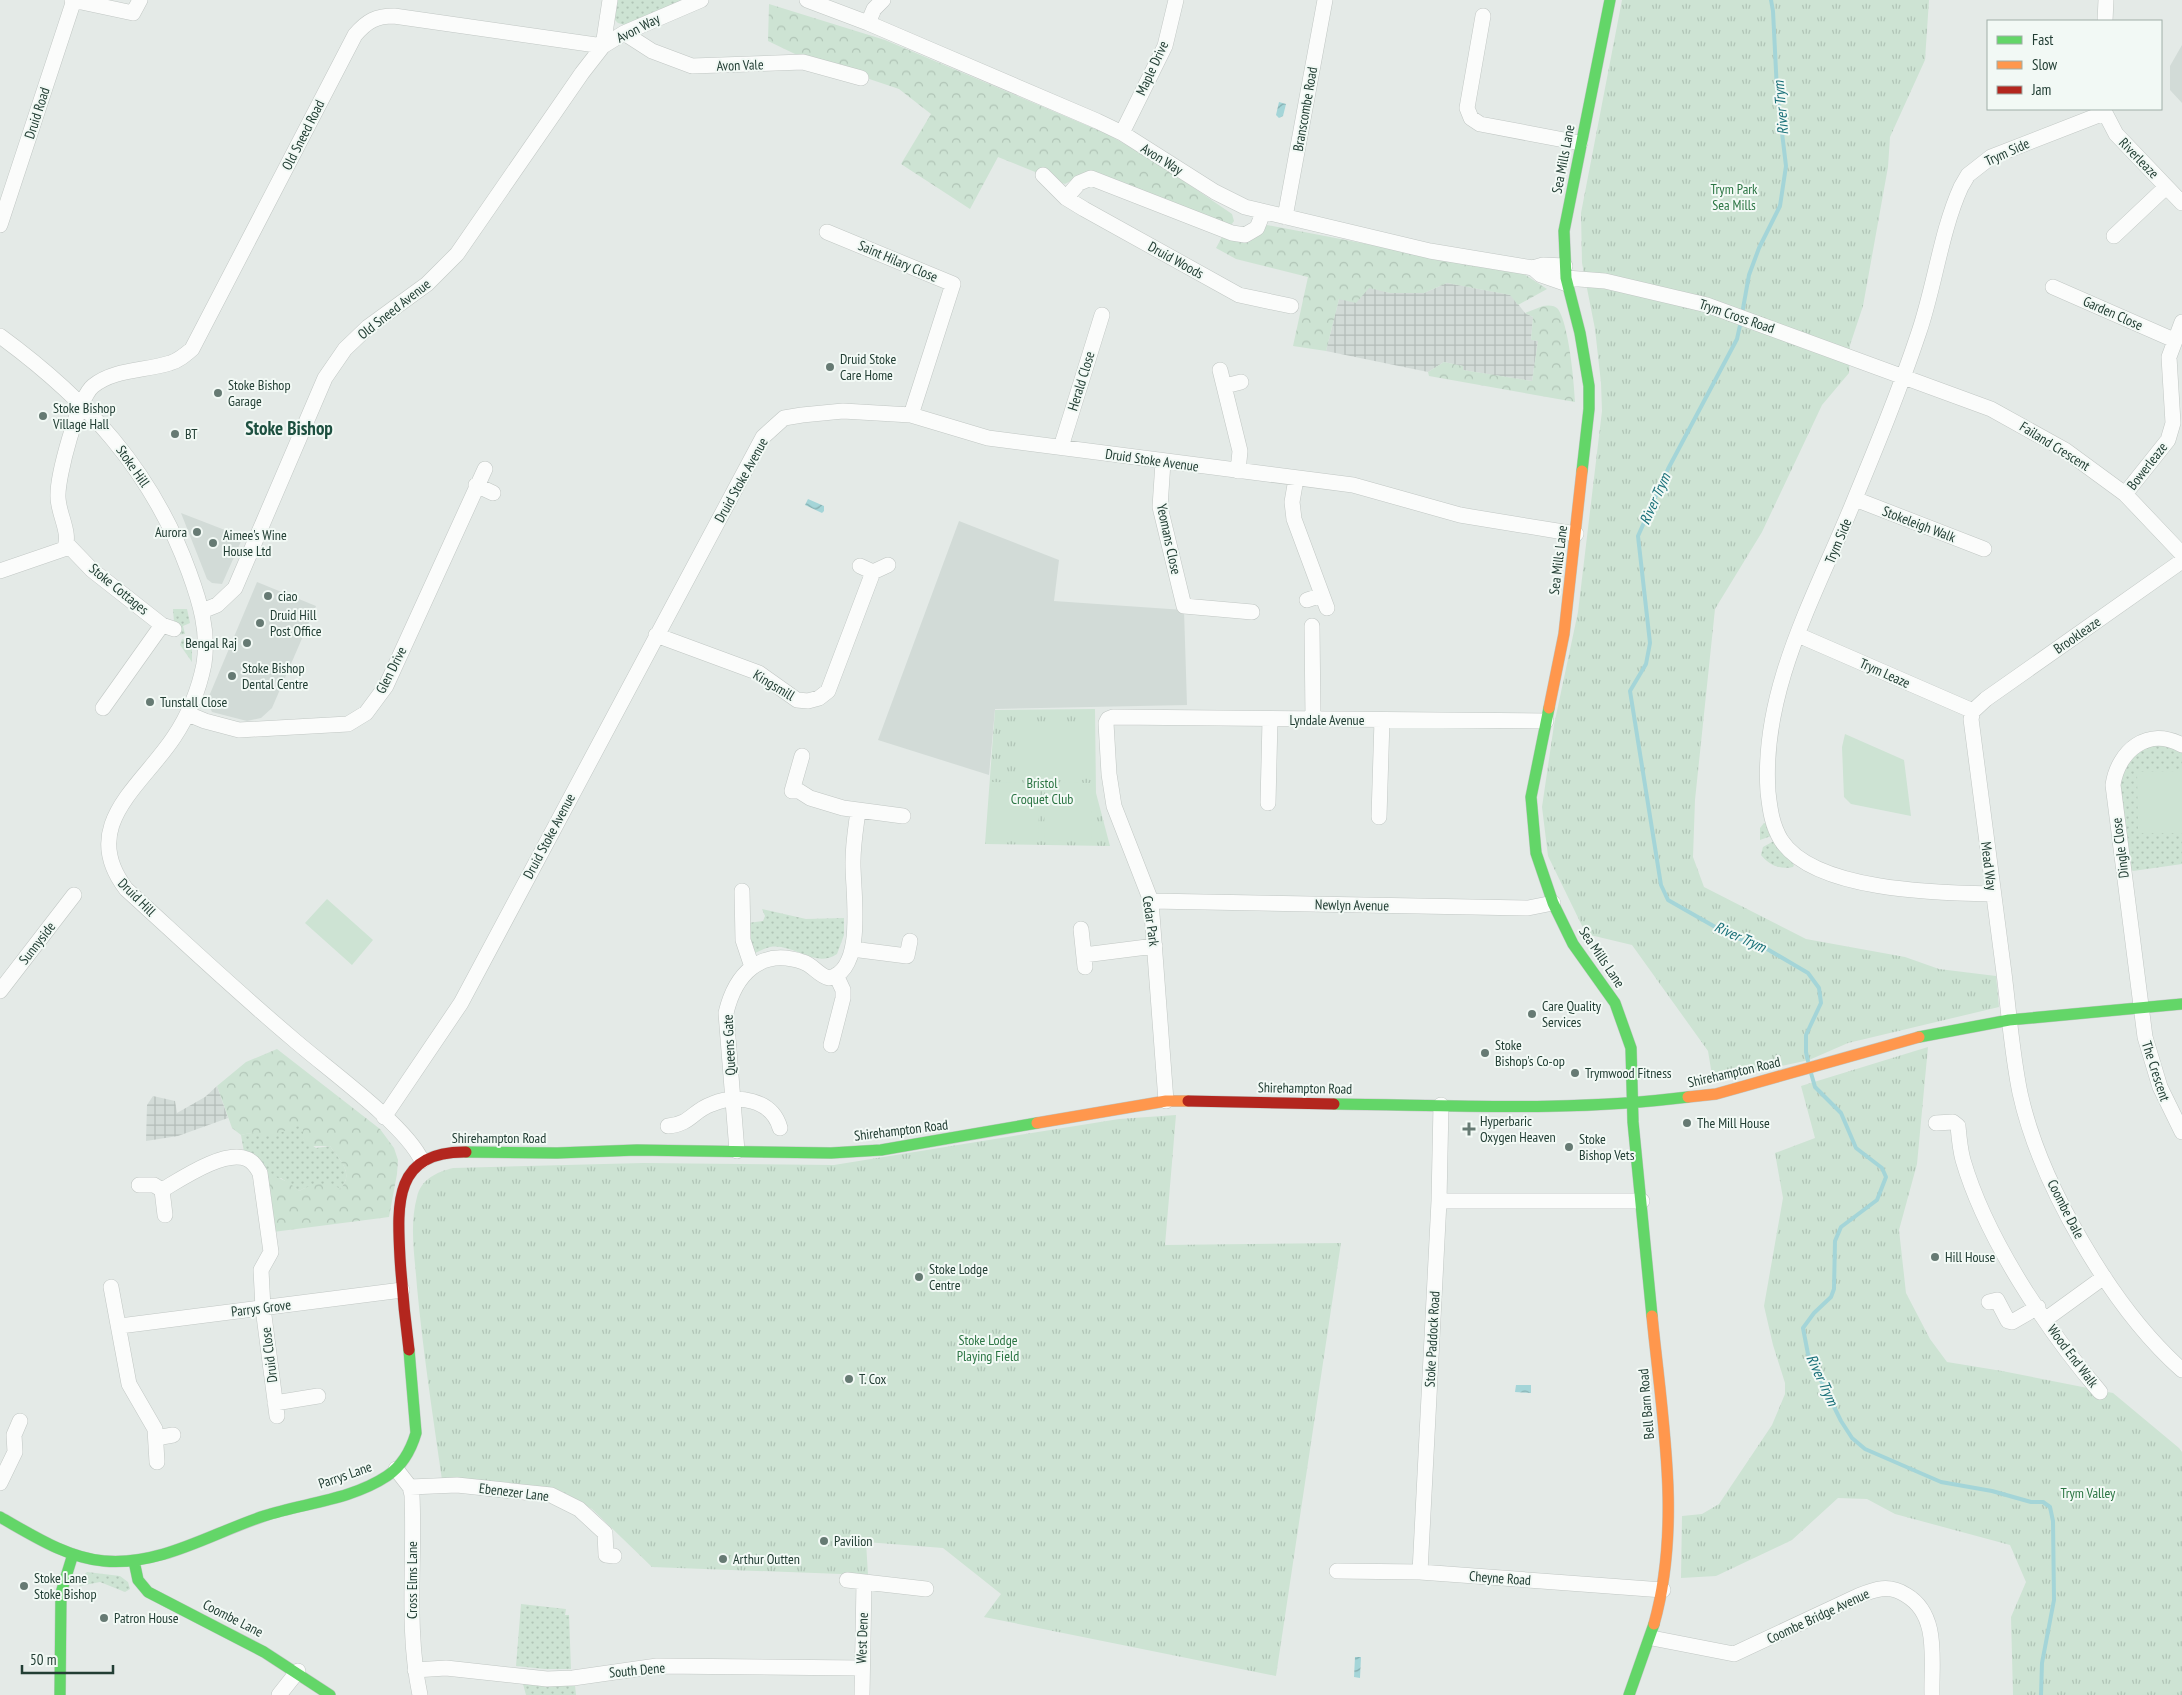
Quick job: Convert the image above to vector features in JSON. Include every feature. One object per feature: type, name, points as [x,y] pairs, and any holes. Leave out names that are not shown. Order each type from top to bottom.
[{"type":"main road","name":"Sea Mills Lane","points":[[1610,0],[1564,231],[1566,276],[1580,333],[1589,386],[1588,433],[1564,634],[1531,797],[1536,853],[1553,903],[1573,944],[1615,1003],[1622,1019],[1631,1048],[1634,1104]]},
{"type":"main road","name":"Shirehampton Road","points":[[422,1161],[435,1155],[451,1152],[737,1151],[831,1153],[881,1150],[941,1141],[1097,1110],[1166,1101],[1579,1106],[1634,1104],[1716,1094],[1914,1038],[2009,1020],[2182,1004]]},
{"type":"main road","name":"Bell Barn Road","points":[[1629,1695],[1652,1638],[1663,1590],[1669,1532],[1669,1488],[1633,1122],[1634,1104]]},
{"type":"main road","name":"Parrys Lane","points":[[0,1517],[73,1554],[104,1561],[134,1561],[171,1550],[265,1516],[364,1487],[396,1469],[412,1447],[416,1433],[402,1290],[399,1206],[403,1188],[422,1161]]},
{"type":"main road","points":[[60,1695],[60,1593],[73,1554]]},
{"type":"main road","name":"Coombe Lane","points":[[134,1561],[138,1580],[148,1592],[239,1636],[298,1671],[330,1695]]},
{"type":"street","name":"Druid Road","points":[[0,225],[73,0],[133,13],[140,0]]},
{"type":"street","points":[[603,46],[610,0]]},
{"type":"street","name":"Avon Way","points":[[603,46],[624,33],[701,0]]},
{"type":"street","name":"Avon Way","points":[[806,0],[868,23],[1122,133],[1215,192],[1233,202],[1263,213],[1430,251],[1533,268],[1543,265],[1566,276]]},
{"type":"street","points":[[868,23],[874,9],[883,0]]},
{"type":"street","name":"Maple Drive","points":[[1122,133],[1164,46],[1176,0]]},
{"type":"street","name":"Branscombe Road","points":[[1285,217],[1326,0]]},
{"type":"street","points":[[2105,20],[2106,0]]},
{"type":"street","name":"Old Sneed Road","points":[[80,404],[88,390],[105,378],[171,363],[192,349],[355,35],[364,24],[383,16],[394,16],[603,46]]},
{"type":"street","points":[[1477,23],[1467,108],[1471,118],[1480,124],[1580,143]]},
{"type":"street","name":"Avon Vale","points":[[624,33],[652,51],[692,66],[803,62],[861,78]]},
{"type":"street","name":"Old Sneed Avenue","points":[[202,611],[216,605],[235,588],[325,378],[345,349],[368,327],[427,284],[457,254],[582,72],[603,46]]},
{"type":"street","name":"Riverleaze","points":[[2104,111],[2116,134],[2182,203]]},
{"type":"street","name":"Trym Side","points":[[1993,894],[1930,893],[1886,888],[1828,872],[1800,861],[1782,841],[1770,813],[1767,773],[1772,718],[1798,635],[1904,375],[1919,332],[1956,197],[1968,175],[1991,157],[2104,111]]},
{"type":"street","name":"Druid Woods","points":[[1043,175],[1066,198],[1239,295],[1291,306]]},
{"type":"street","points":[[1066,198],[1079,183],[1091,178],[1232,233],[1245,235],[1256,228],[1263,213]]},
{"type":"street","points":[[2114,236],[2166,186]]},
{"type":"street","name":"Saint Hilary Close","points":[[827,232],[953,284],[911,415]]},
{"type":"street","name":"Trym Cross Road","points":[[1566,276],[1605,281],[1707,305],[1737,314],[1904,375]]},
{"type":"street","name":"Garden Close","points":[[2053,287],[2174,340]]},
{"type":"street","name":"Herald Close","points":[[1060,447],[1100,315]]},
{"type":"street","name":"Bowerleaze","points":[[2125,494],[2168,440],[2173,423],[2169,356],[2182,322]]},
{"type":"street","name":"Stoke Hill","points":[[0,336],[80,404],[108,431],[144,480],[181,550]]},
{"type":"street","points":[[1220,370],[1240,450],[1238,471]]},
{"type":"street","name":"Failand Crescent","points":[[1904,375],[1991,409],[2065,450],[2125,494],[2182,554]]},
{"type":"street","points":[[1224,386],[1241,382]]},
{"type":"street","points":[[0,571],[58,553],[67,544],[59,509],[58,486],[80,404]]},
{"type":"street","name":"Druid Stoke Avenue","points":[[384,1118],[462,1003],[656,635],[763,437],[773,425],[784,418],[843,411],[911,415],[988,438],[1353,485],[1460,515],[1576,534]]},
{"type":"street","name":"Yeomans Close","points":[[1164,462],[1160,507],[1172,589],[1184,606],[1252,612]]},
{"type":"street","name":"Glen Drive","points":[[188,714],[205,721],[239,730],[348,724],[366,713],[386,686],[476,485],[486,469]]},
{"type":"street","points":[[1296,479],[1292,502],[1294,519],[1325,601],[1307,600]]},
{"type":"street","points":[[476,485],[493,493]]},
{"type":"street","name":"Stokeleigh Walk","points":[[1855,499],[1984,549]]},
{"type":"street","name":"Stoke Cottages","points":[[67,544],[92,570],[168,627],[103,708]]},
{"type":"street","name":"Druid Hill","points":[[181,550],[202,611],[204,661],[188,714],[163,752],[113,818],[108,835],[108,849],[116,876],[126,889],[271,1020],[384,1118],[416,1148],[422,1161]]},
{"type":"street","name":"Brookleaze","points":[[1973,711],[1986,699],[2182,561]]},
{"type":"street","name":"Kingsmill","points":[[656,635],[759,673],[797,700],[808,701],[819,698],[828,691],[867,569],[888,566]]},
{"type":"street","points":[[1297,639],[1313,632],[1313,719]]},
{"type":"street","name":"Trym Leaze","points":[[1798,635],[1973,711]]},
{"type":"street","name":"Mead Way","points":[[1973,711],[1971,719],[2009,1020]]},
{"type":"street","name":"Lyndale Avenue","points":[[1108,719],[1113,717],[1270,720],[1546,721]]},
{"type":"street","name":"Cedar Park","points":[[1108,719],[1106,723],[1109,774],[1114,806],[1151,901],[1166,1101]]},
{"type":"street","points":[[1268,803],[1275,786],[1270,720]]},
{"type":"street","points":[[1379,817],[1387,800],[1382,720]]},
{"type":"street","name":"Dingle Close","points":[[2141,1007],[2113,785],[2120,761],[2144,741],[2157,737],[2172,739],[2182,745]]},
{"type":"street","points":[[802,756],[792,791],[799,791],[810,798],[858,811],[903,816]]},
{"type":"street","points":[[831,1045],[843,998],[843,990],[836,975],[844,966],[852,949],[855,924],[853,860],[858,811]]},
{"type":"street","points":[[742,891],[750,915],[743,940],[752,967]]},
{"type":"street","name":"Sunnyside","points":[[0,991],[74,896]]},
{"type":"street","name":"Newlyn Avenue","points":[[1151,901],[1528,908],[1553,903]]},
{"type":"street","points":[[1080,929],[1084,961],[1155,946]]},
{"type":"street","points":[[852,949],[907,956],[910,941]]},
{"type":"street","name":"Queens Gate","points":[[737,1151],[726,1013],[731,993],[740,979],[752,967],[776,957],[802,961],[825,977],[836,975]]},
{"type":"street","name":"The Crescent","points":[[2141,1007],[2152,1067],[2168,1107],[2182,1132]]},
{"type":"street","name":"Coombe Dale","points":[[2009,1020],[2020,1094],[2032,1132],[2064,1207],[2104,1277],[2134,1321],[2182,1370]]},
{"type":"street","points":[[668,1126],[682,1125],[701,1109],[714,1103],[747,1100],[760,1103],[772,1111],[780,1128]]},
{"type":"street","name":"Stoke Paddock Road","points":[[1420,1572],[1439,1201],[1441,1105]]},
{"type":"street","name":"Wood End Walk","points":[[1936,1122],[1953,1122],[1958,1126],[1962,1158],[1975,1196],[1999,1243],[2042,1313],[2079,1368],[2100,1392]]},
{"type":"street","name":"Druid Close","points":[[162,1190],[202,1165],[233,1158],[246,1158],[255,1165],[260,1173],[271,1252],[261,1270],[263,1308],[276,1409],[318,1396]]},
{"type":"street","points":[[138,1185],[154,1185],[162,1190],[165,1215]]},
{"type":"street","points":[[1439,1201],[1642,1201]]},
{"type":"street","name":"Wood End Walk","points":[[1988,1302],[1997,1300],[2008,1321],[2012,1322],[2042,1313],[2104,1277]]},
{"type":"street","points":[[111,1287],[120,1326],[129,1384],[155,1429],[157,1462]]},
{"type":"street","name":"Parrys Grove","points":[[120,1326],[402,1290]]},
{"type":"street","points":[[0,1483],[15,1452],[14,1435],[20,1421]]},
{"type":"street","points":[[156,1438],[172,1435]]},
{"type":"street","points":[[396,1469],[410,1487]]},
{"type":"street","name":"Ebenezer Lane","points":[[410,1487],[457,1485],[551,1495],[579,1509],[605,1533],[606,1555],[614,1556]]},
{"type":"street","name":"Cross Elms Lane","points":[[410,1487],[412,1502],[411,1548],[415,1670],[420,1695]]},
{"type":"street","name":"Cheyne Road","points":[[1337,1571],[1420,1572],[1663,1590]]},
{"type":"street","points":[[847,1580],[926,1589]]},
{"type":"street","name":"West Dene","points":[[862,1695],[864,1582]]},
{"type":"street","name":"Coombe Bridge Avenue","points":[[1652,1638],[1734,1654],[1877,1588],[1899,1590],[1923,1608],[1928,1621],[1932,1695]]},
{"type":"street","name":"South Dene","points":[[415,1670],[446,1668],[547,1679],[573,1678],[657,1666],[862,1668]]},
{"type":"street","points":[[279,1695],[298,1671]]},
{"type":"shaded area","points":[[2182,45],[2182,103],[2170,90],[2170,66]]},
{"type":"shaded area","points":[[1447,283],[1511,295],[1525,313],[1533,317],[1531,340],[1538,341],[1532,381],[1462,370],[1463,366],[1444,362],[1428,372],[1326,351],[1339,299],[1369,287],[1390,293],[1424,293]]},
{"type":"shaded area","points":[[181,513],[243,537],[222,584],[212,583],[207,579]]},
{"type":"shaded area","points":[[959,521],[1059,560],[1054,601],[1184,610],[1187,705],[995,709],[989,775],[878,740]]},
{"type":"shaded area","points":[[257,582],[316,606],[272,708],[261,718],[247,721],[212,712],[207,701]]},
{"type":"shaded area","points":[[217,1086],[228,1118],[178,1136],[146,1141],[147,1105],[153,1096],[175,1101],[177,1113],[205,1097]]},
{"type":"green space","points":[[616,0],[683,1],[628,26],[618,23],[613,18]]},
{"type":"green space","name":"Trym Park Sea Mills","points":[[1622,0],[1929,0],[1925,60],[1890,137],[1888,167],[1863,306],[1850,345],[1849,373],[1822,405],[1762,532],[1715,609],[1695,800],[1693,857],[1704,887],[1806,939],[1905,957],[1939,969],[1996,976],[1999,1007],[1848,1043],[1809,1060],[1713,1081],[1708,1051],[1632,945],[1586,934],[1548,856],[1542,807],[1554,725],[1578,612],[1602,411],[1595,329],[1582,263],[1581,213]]},
{"type":"green space","points":[[769,4],[885,40],[1107,134],[1153,160],[1232,214],[1234,221],[1229,228],[1085,173],[1065,184],[998,157],[970,209],[901,164],[931,114],[899,89],[795,54],[768,41]]},
{"type":"green space","points":[[1267,225],[1524,274],[1547,289],[1518,305],[1510,295],[1447,283],[1424,293],[1390,293],[1369,288],[1356,303],[1339,299],[1326,351],[1293,346],[1308,277],[1236,259],[1216,248],[1222,237],[1261,232]]},
{"type":"green space","points":[[1543,306],[1555,307],[1562,317],[1570,354],[1575,402],[1429,376],[1428,372],[1444,362],[1463,366],[1463,370],[1532,381],[1538,341],[1531,340],[1533,317],[1525,313]]},
{"type":"green space","points":[[173,609],[187,609],[190,623],[183,626],[185,634],[175,635]]},
{"type":"green space","points":[[182,639],[192,642],[192,662],[180,645]]},
{"type":"green space","name":"Bristol Croquet Club","points":[[1095,709],[1096,793],[1110,846],[985,844],[995,710]]},
{"type":"green space","points":[[1021,727],[1091,727],[1091,778],[1021,778]]},
{"type":"green space","points":[[1845,734],[1904,760],[1911,816],[1851,804],[1844,797],[1842,747]]},
{"type":"green space","points":[[2152,744],[2182,750],[2182,864],[2133,871],[2129,868],[2122,829],[2119,799],[2120,786],[2122,773],[2129,760]]},
{"type":"green space","points":[[2182,771],[2182,833],[2138,833],[2137,772]]},
{"type":"green space","points":[[992,782],[1040,783],[1038,841],[990,840]]},
{"type":"green space","points":[[1045,782],[1092,783],[1091,841],[1044,840]]},
{"type":"green space","points":[[1764,823],[1767,824],[1771,836],[1760,840],[1760,828]]},
{"type":"green space","points":[[1774,841],[1794,865],[1793,867],[1775,866],[1761,855],[1763,847]]},
{"type":"green space","points":[[327,899],[373,940],[352,965],[305,923]]},
{"type":"green space","points":[[762,909],[806,919],[844,918],[844,935],[837,954],[829,958],[820,959],[779,947],[768,947],[755,953],[750,944],[748,923],[763,921],[765,916]]},
{"type":"green space","name":"Trym Valley","points":[[1928,1047],[1917,1164],[1899,1230],[1906,1293],[1930,1339],[1947,1362],[2113,1393],[2182,1452],[2182,1695],[2013,1695],[2011,1617],[2026,1582],[2010,1545],[1895,1514],[1867,1499],[1838,1498],[1792,1540],[1716,1576],[1681,1578],[1682,1516],[1702,1514],[1719,1504],[1772,1425],[1785,1394],[1785,1383],[1773,1345],[1764,1306],[1783,1198],[1775,1153],[1815,1138],[1801,1086]]},
{"type":"green space","points":[[277,1049],[380,1129],[394,1148],[398,1160],[397,1174],[389,1217],[273,1232],[265,1186],[274,1176],[288,1182],[299,1191],[309,1186],[320,1184],[336,1186],[340,1189],[346,1178],[342,1162],[330,1146],[309,1146],[303,1139],[303,1126],[273,1135],[251,1133],[241,1135],[232,1128],[217,1086],[246,1062]]},
{"type":"green space","name":"Stoke Lodge Playing Field","points":[[1176,1115],[1165,1245],[1341,1243],[1276,1676],[984,1617],[1001,1594],[943,1548],[866,1542],[868,1575],[652,1567],[592,1509],[561,1491],[442,1480],[422,1336],[413,1231],[413,1219],[419,1191],[426,1181],[436,1174],[453,1168],[643,1163],[834,1165],[1119,1119]]},
{"type":"green space","points":[[294,1125],[303,1126],[303,1139],[316,1148],[330,1146],[338,1157],[346,1172],[346,1178],[340,1189],[305,1188],[299,1191],[281,1178],[265,1186],[244,1152],[241,1135],[274,1132]]},
{"type":"green space","points":[[87,1572],[120,1576],[128,1582],[130,1589],[125,1592],[100,1582],[80,1586],[76,1582]]},
{"type":"green space","points":[[521,1604],[566,1609],[565,1615],[569,1615],[571,1669],[516,1666]]},
{"type":"green space","points":[[523,1684],[575,1685],[576,1695],[526,1695]]},
{"type":"water","points":[[1279,102],[1286,104],[1283,116],[1279,118],[1276,115]]},
{"type":"water","points":[[808,499],[824,506],[824,511],[822,513],[805,505]]},
{"type":"water","points":[[1516,1385],[1531,1385],[1531,1393],[1515,1392]]},
{"type":"water","points":[[1355,1657],[1361,1657],[1360,1678],[1354,1677]]},
{"type":"waterway","name":"River Trym","points":[[1742,314],[1749,275],[1759,248],[1780,206],[1786,166],[1777,91],[1771,0]]},
{"type":"waterway","name":"River Trym","points":[[1741,321],[1737,339],[1668,469],[1638,536],[1650,643],[1646,664],[1630,691],[1661,885],[1668,900],[1731,936],[1762,946],[1808,973],[1819,988],[1821,1003],[1806,1035],[1808,1061]]},
{"type":"waterway","name":"River Trym","points":[[1811,1073],[1815,1087],[1841,1113],[1856,1148],[1882,1168],[1886,1177],[1877,1200],[1841,1227],[1835,1241],[1834,1289],[1831,1297],[1814,1313],[1803,1328],[1808,1354],[1841,1421],[1852,1438],[1865,1449],[1941,1482],[1992,1491],[2031,1502],[2043,1502],[2050,1507],[2053,1521],[2054,1600],[2042,1663],[2041,1695]]},
{"type":"traffic: fast","points":[[1582,471],[1589,409],[1589,386],[1580,333],[1566,278],[1564,231],[1610,0]]},
{"type":"traffic: fast","points":[[1549,708],[1531,797],[1536,853],[1553,903],[1573,944],[1615,1003],[1631,1048],[1633,1122],[1652,1316]]},
{"type":"traffic: fast","points":[[1919,1037],[2009,1020],[2182,1004]]},
{"type":"traffic: fast","points":[[1334,1104],[1555,1106],[1600,1105],[1688,1097]]},
{"type":"traffic: fast","points":[[466,1152],[557,1153],[637,1150],[831,1153],[881,1150],[1037,1123]]},
{"type":"traffic: fast","points":[[0,1517],[63,1551],[90,1559],[125,1561],[146,1558],[186,1547],[264,1516],[358,1491],[392,1472],[405,1457],[414,1439],[416,1433],[409,1350]]},
{"type":"traffic: fast","points":[[60,1695],[61,1593],[73,1554]]},
{"type":"traffic: fast","points":[[134,1561],[138,1580],[148,1592],[264,1652],[330,1695]]},
{"type":"traffic: fast","points":[[1629,1695],[1654,1624]]},
{"type":"traffic: slow","points":[[1549,708],[1564,634],[1582,471]]},
{"type":"traffic: slow","points":[[1688,1097],[1716,1094],[1919,1037]]},
{"type":"traffic: slow","points":[[1037,1123],[1166,1101],[1188,1101]]},
{"type":"traffic: slow","points":[[1652,1316],[1664,1432],[1668,1509],[1667,1548],[1654,1624]]},
{"type":"traffic: jam","points":[[1188,1101],[1334,1104]]},
{"type":"traffic: jam","points":[[409,1350],[399,1238],[399,1218],[405,1184],[413,1171],[425,1160],[442,1154],[466,1152]]},
{"type":"place","name":"Druid Stoke Care Home","points":[[830,367]]},
{"type":"place","name":"Stoke Bishop Garage","points":[[218,393]]},
{"type":"place","name":"Stoke Bishop Village Hall","points":[[43,416]]},
{"type":"place","name":"BT","points":[[175,434]]},
{"type":"place","name":"Aurora","points":[[197,532]]},
{"type":"place","name":"Aimee's Wine House Ltd","points":[[213,543]]},
{"type":"place","name":"ciao","points":[[268,596]]},
{"type":"place","name":"Druid Hill Post Office","points":[[260,623]]},
{"type":"place","name":"Bengal Raj","points":[[247,643]]},
{"type":"place","name":"Stoke Bishop Dental Centre","points":[[232,676]]},
{"type":"place","name":"Tunstall Close","points":[[150,702]]},
{"type":"place","name":"Care Quality Services","points":[[1532,1014]]},
{"type":"place","name":"Stoke Bishop's Co-op","points":[[1485,1053]]},
{"type":"place","name":"Trymwood Fitness","points":[[1575,1073]]},
{"type":"place","name":"The Mill House","points":[[1687,1123]]},
{"type":"place","name":"Hyperbaric Oxygen Heaven","points":[[1469,1129]]},
{"type":"place","name":"Stoke Bishop Vets","points":[[1569,1147]]},
{"type":"place","name":"Hill House","points":[[1935,1257]]},
{"type":"place","name":"Stoke Lodge Centre","points":[[919,1277]]},
{"type":"place","name":"T. Cox","points":[[849,1379]]},
{"type":"place","name":"Pavilion","points":[[824,1541]]},
{"type":"place","name":"Arthur Outten","points":[[723,1559]]},
{"type":"place","name":"Stoke Lane Stoke Bishop","points":[[24,1586]]},
{"type":"place","name":"Patron House","points":[[104,1618]]},
{"type":"district","name":"Stoke Bishop","points":[[289,428]]}]
